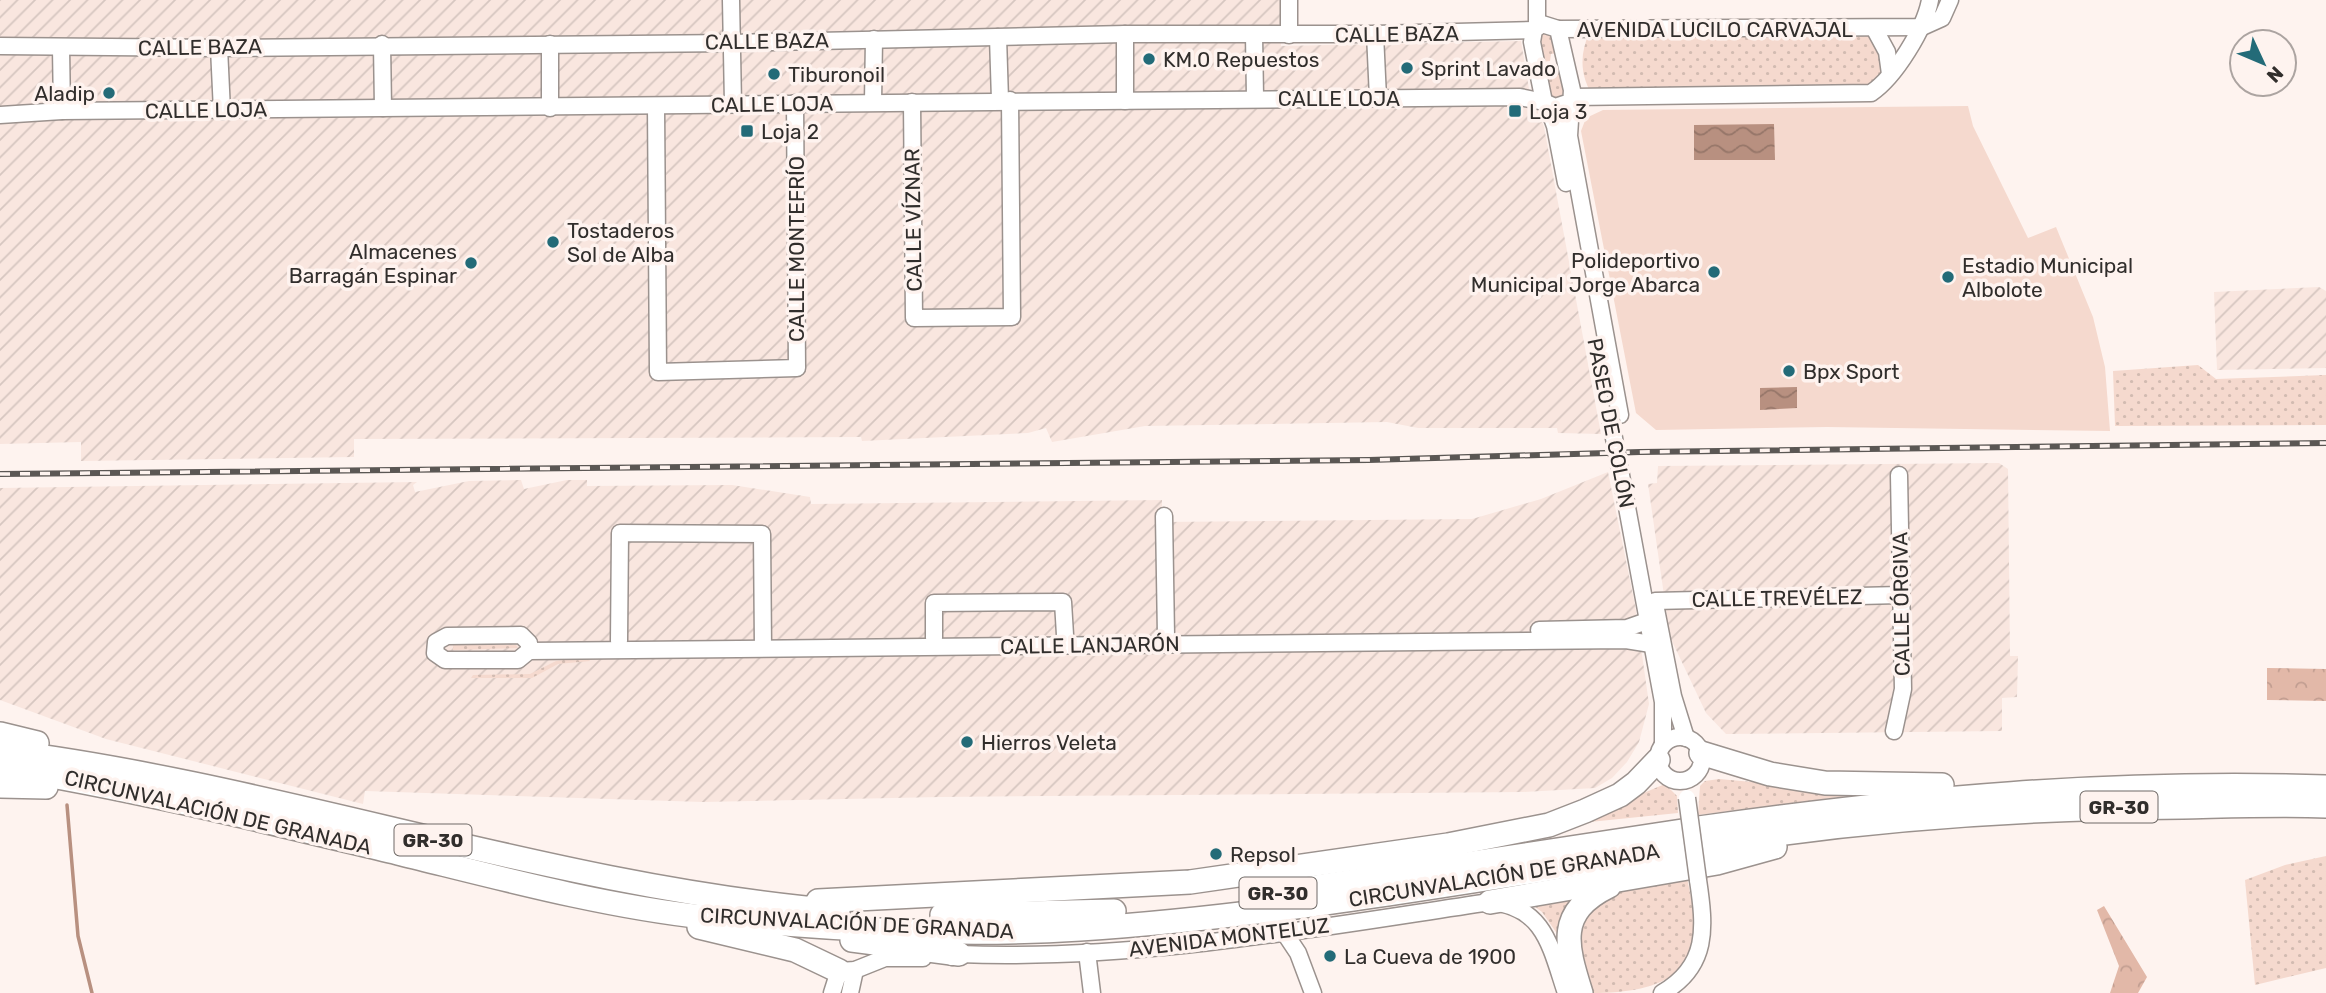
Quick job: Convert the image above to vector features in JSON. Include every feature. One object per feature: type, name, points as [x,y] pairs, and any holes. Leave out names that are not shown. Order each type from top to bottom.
[{"type":"highway","points":[[0,734],[85,755],[106,766]]},
{"type":"highway","points":[[1694,745],[1770,774],[1825,783],[2005,785],[2029,791]]},
{"type":"highway","name":"CIRCUNVALACIÓN DE GRANADA","points":[[0,751],[106,766],[537,864],[763,904],[931,915],[1066,914],[1137,909],[1691,838],[1786,832],[1945,814],[2124,807],[2326,806]]},
{"type":"highway","points":[[763,904],[785,898],[869,900],[1191,882],[1448,845],[1549,825],[1585,811],[1620,795],[1636,783],[1660,752]]},
{"type":"highway","name":"CIRCUNVALACIÓN DE GRANADA","points":[[0,767],[85,780],[499,878],[668,912],[729,919],[935,931],[1080,929],[1339,901],[1900,802],[2029,791],[2156,785],[2326,787]]},
{"type":"highway","points":[[0,786],[60,787],[195,812],[223,811]]},
{"type":"highway","points":[[2293,806],[2312,815],[2326,816]]},
{"type":"highway","points":[[1490,902],[1619,882],[1717,863],[1825,836],[1922,824],[1945,814]]},
{"type":"highway","points":[[1581,993],[1568,947],[1568,931],[1581,905],[1619,882]]},
{"type":"highway","points":[[668,912],[697,927],[794,950],[847,970]]},
{"type":"highway","points":[[729,919],[750,928],[959,954]]},
{"type":"street","points":[[731,0],[733,104]]},
{"type":"street","points":[[1289,0],[1289,35]]},
{"type":"street","points":[[1571,100],[1871,93],[1883,85],[1922,27],[1930,0]]},
{"type":"street","points":[[1874,28],[1922,27],[1942,18],[1950,0]]},
{"type":"street","points":[[1538,2],[1545,27]]},
{"type":"street","name":"CALLE BAZA","points":[[0,46],[219,48],[382,44],[732,43],[1125,34],[1375,34],[1545,27]]},
{"type":"street","name":"AVENIDA LUCILO CARVAJAL","points":[[1545,27],[1874,28],[1887,52],[1890,74]]},
{"type":"street","name":"PASEO DE COLÓN","points":[[1615,416],[1569,136],[1571,100],[1545,27],[1532,42],[1545,103],[1555,126],[1629,490],[1655,601],[1673,696],[1694,745]]},
{"type":"street","points":[[1125,34],[1125,101]]},
{"type":"street","points":[[1375,34],[1378,98]]},
{"type":"street","points":[[1254,35],[1255,97]]},
{"type":"street","points":[[998,37],[1005,100]]},
{"type":"street","points":[[873,102],[874,39]]},
{"type":"street","points":[[382,44],[383,108]]},
{"type":"street","points":[[550,44],[550,108]]},
{"type":"street","points":[[61,48],[62,111]]},
{"type":"street","points":[[219,48],[222,111]]},
{"type":"street","name":"CALLE LOJA","points":[[0,115],[62,111],[550,108],[1255,97],[1520,97],[1555,107],[1571,100]]},
{"type":"street","name":"CALLE VÍZNAR","points":[[912,102],[914,318],[1012,317],[1005,100]]},
{"type":"street","name":"CALLE MONTEFRÍO","points":[[656,106],[658,372],[797,368],[795,103]]},
{"type":"street","name":"CALLE ÓRGIVA","points":[[1894,731],[1903,690],[1899,475]]},
{"type":"street","name":"PASEO DE COLÓN","points":[[1629,490],[1647,621],[1662,702],[1660,752]]},
{"type":"street","points":[[1164,516],[1166,636]]},
{"type":"street","points":[[619,641],[620,533],[762,534],[763,644]]},
{"type":"street","name":"CALLE TREVÉLEZ","points":[[1655,601],[1900,595]]},
{"type":"street","name":"CALLE LANJARÓN","points":[[934,638],[934,603],[1063,602],[1065,635]]},
{"type":"street","name":"CALLE LANJARÓN","points":[[529,647],[521,635],[447,636],[436,642],[435,653],[445,660],[518,660],[529,647],[619,641],[763,644],[1065,635],[1618,629],[1647,621]]},
{"type":"street","name":"CALLE LANJARÓN","points":[[529,647],[1626,640],[1651,644]]},
{"type":"street","points":[[1674,738],[1694,745],[1700,768],[1696,774],[1683,781],[1676,781],[1663,774],[1660,752],[1674,738]]},
{"type":"street","points":[[1662,993],[1677,984],[1693,967],[1700,949],[1703,909],[1683,781]]},
{"type":"street","name":"AVENIDA MONTELUZ","points":[[847,970],[885,958],[949,958],[959,954],[1026,957],[1152,948],[1490,902],[1509,903],[1534,919],[1547,937],[1566,993]]},
{"type":"street","points":[[1284,932],[1298,953],[1313,993]]},
{"type":"street","points":[[1087,952],[1092,993]]},
{"type":"street","points":[[832,993],[847,970]]},
{"type":"street","points":[[847,970],[850,993]]},
{"type":"shaded area","points":[[0,0],[1280,0],[1281,46],[1521,41],[1529,89],[1544,127],[1601,434],[1558,433],[1557,428],[1418,428],[1387,422],[1145,426],[1052,442],[1046,428],[1028,433],[862,441],[861,437],[354,439],[354,457],[81,461],[81,442],[0,444]]},
{"type":"shaded area","points":[[1871,31],[1876,36],[1883,71],[1872,86],[1591,93],[1583,71],[1584,48],[1589,33]]},
{"type":"shaded area","points":[[1542,33],[1552,33],[1558,53],[1551,54],[1550,61],[1542,62],[1538,40]]},
{"type":"shaded area","points":[[1561,69],[1565,91],[1558,101],[1550,97],[1544,72]]},
{"type":"shaded area","points":[[1968,106],[1973,126],[2028,238],[2056,227],[2093,317],[2105,367],[2110,431],[1827,427],[1656,430],[1636,413],[1581,131],[1586,118],[1603,110]]},
{"type":"shaded area","points":[[2319,287],[2326,291],[2326,368],[2217,370],[2214,292]]},
{"type":"shaded area","points":[[2198,365],[2216,379],[2326,375],[2326,425],[2115,426],[2113,371]]},
{"type":"shaded area","points":[[1999,463],[2008,469],[2010,656],[2018,656],[2017,697],[2002,698],[2002,731],[1726,734],[1706,713],[1670,637],[1648,484],[1657,483],[1658,466]]},
{"type":"shaded area","points":[[1608,472],[1635,605],[1649,704],[1639,742],[1627,762],[1612,778],[1595,788],[1522,792],[940,797],[703,802],[365,791],[363,804],[106,739],[0,700],[0,488],[417,482],[413,485],[415,492],[469,481],[521,480],[524,489],[567,480],[587,480],[587,486],[732,485],[810,497],[811,504],[1162,500],[1162,522],[1472,519],[1541,499]]},
{"type":"shaded area","points":[[453,645],[516,645],[518,648],[453,650]]},
{"type":"shaded area","points":[[587,657],[590,661],[558,664],[532,678],[471,678],[473,675],[530,674],[556,661]]},
{"type":"shaded area","points":[[1719,779],[1871,793],[1698,815],[1700,786],[1705,781]]},
{"type":"shaded area","points":[[1665,784],[1677,796],[1678,813],[1570,824]]},
{"type":"shaded area","points":[[2326,856],[2326,968],[2255,985],[2245,880],[2285,865]]},
{"type":"shaded area","points":[[1687,877],[1696,939],[1687,961],[1665,980],[1652,985],[1622,992],[1593,993],[1577,933],[1587,910],[1626,886]]},
{"type":"shaded area","points":[[1577,896],[1561,920],[1558,935],[1542,912],[1531,904]]},
{"type":"green space","points":[[2267,668],[2326,669],[2326,701],[2267,700]]},
{"type":"green space","points":[[2104,906],[2147,977],[2138,993],[2110,993],[2119,966],[2097,910]]},
{"type":"water","points":[[1774,124],[1775,160],[1694,160],[1694,125]]},
{"type":"water","points":[[1797,387],[1797,408],[1760,410],[1760,388]]},
{"type":"waterway","points":[[67,805],[78,936],[92,993]]},
{"type":"railway","points":[[0,474],[1369,460],[1640,452],[2326,443]]},
{"type":"place","name":"KM.0 Repuestos","points":[[1149,59]]},
{"type":"place","name":"Sprint Lavado","points":[[1407,68]]},
{"type":"place","name":"Tiburonoil","points":[[774,74]]},
{"type":"place","name":"Aladip","points":[[109,93]]},
{"type":"place","name":"Loja 3","points":[[1515,111]]},
{"type":"place","name":"Loja 2","points":[[747,131]]},
{"type":"place","name":"Tostaderos Sol de Alba","points":[[553,242]]},
{"type":"place","name":"Almacenes Barragán Espinar","points":[[471,263]]},
{"type":"place","name":"Polideportivo Municipal Jorge Abarca","points":[[1714,272]]},
{"type":"place","name":"Estadio Municipal Albolote","points":[[1948,277]]},
{"type":"place","name":"Bpx Sport","points":[[1789,371]]},
{"type":"place","name":"Hierros Veleta","points":[[967,742]]},
{"type":"place","name":"Repsol","points":[[1216,854]]},
{"type":"place","name":"La Cueva de 1900","points":[[1330,956]]}]
